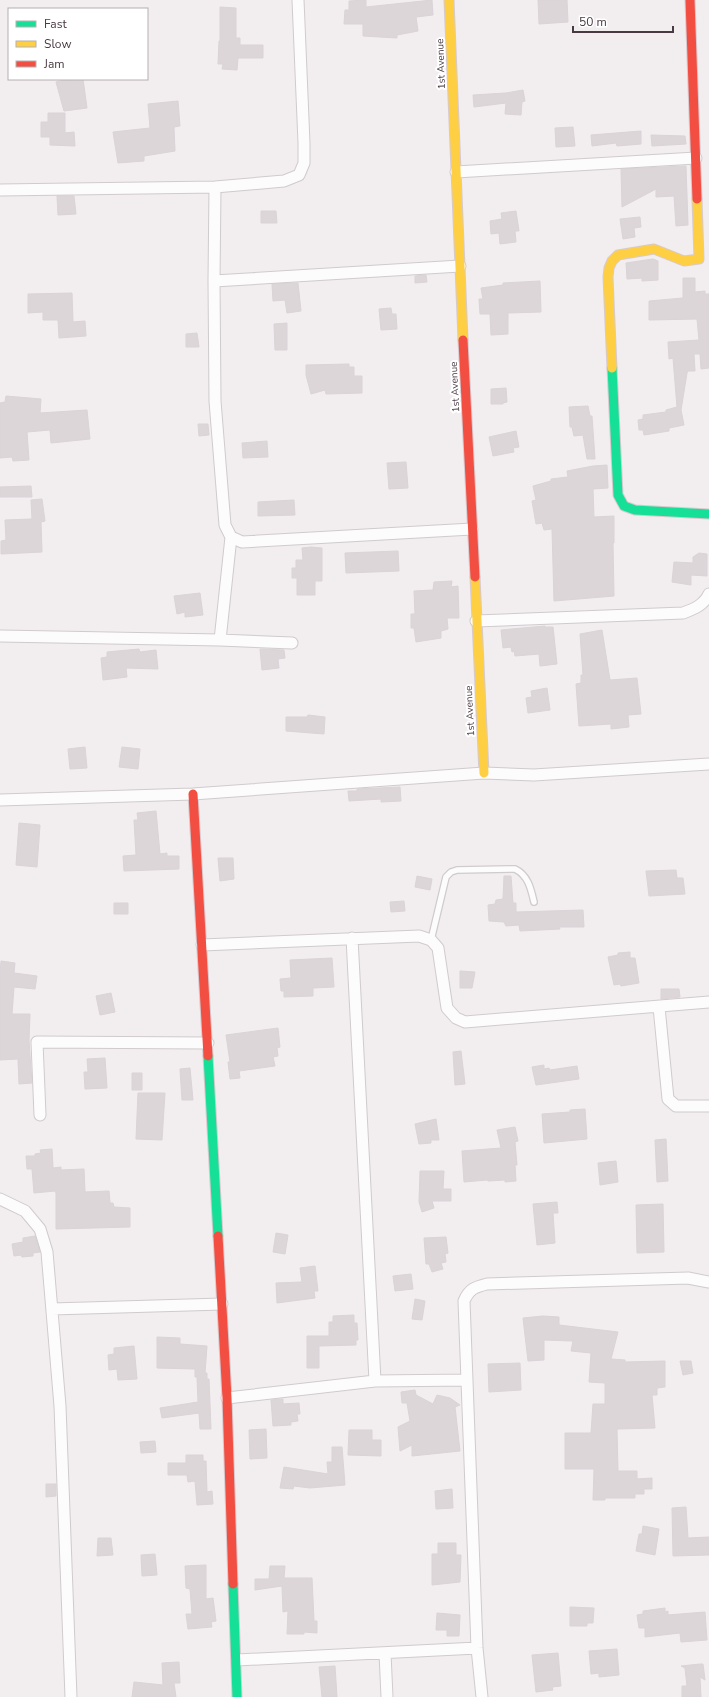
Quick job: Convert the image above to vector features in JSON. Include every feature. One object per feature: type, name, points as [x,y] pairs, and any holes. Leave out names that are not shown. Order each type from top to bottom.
[{"type":"street","points":[[0,190],[215,186],[284,181],[299,175],[304,163],[304,143],[298,0]]},
{"type":"street","name":"1st Avenue","points":[[449,0],[484,774]]},
{"type":"street","points":[[690,0],[696,158],[704,259],[684,261],[654,249],[618,255],[612,261],[609,268],[608,277],[618,495],[624,506],[635,510],[709,514]]},
{"type":"street","points":[[456,172],[696,158]]},
{"type":"street","points":[[215,186],[215,401],[225,525],[231,537],[220,640]]},
{"type":"street","points":[[214,281],[460,266]]},
{"type":"street","points":[[231,537],[242,542],[472,528]]},
{"type":"street","points":[[476,621],[683,613],[696,609],[709,594]]},
{"type":"street","points":[[0,636],[220,640],[292,643]]},
{"type":"street","points":[[0,800],[194,794],[484,774],[534,775],[709,764]]},
{"type":"street","points":[[194,794],[227,1398],[237,1697]]},
{"type":"street","points":[[202,945],[419,936],[431,940],[438,948],[447,1008],[456,1018],[466,1022],[709,1002]]},
{"type":"street","points":[[352,938],[375,1381]]},
{"type":"street","points":[[659,1007],[668,1099],[676,1106],[709,1106]]},
{"type":"street","points":[[40,1115],[37,1042],[208,1043]]},
{"type":"street","points":[[0,1199],[25,1211],[40,1229],[47,1252],[60,1406],[71,1697]]},
{"type":"street","points":[[482,1697],[477,1648],[464,1301],[468,1292],[474,1287],[487,1284],[688,1278],[709,1282]]},
{"type":"street","points":[[52,1309],[222,1304]]},
{"type":"street","points":[[227,1398],[363,1384],[375,1381],[467,1380]]},
{"type":"street","points":[[236,1660],[477,1648]]},
{"type":"street","points":[[385,1653],[387,1697]]},
{"type":"lane","points":[[431,940],[446,877],[451,872],[457,870],[515,869],[523,873],[530,885],[534,902]]},
{"type":"building","points":[[366,0],[366,7],[432,0],[433,15],[416,17],[418,31],[397,35],[397,38],[363,36],[363,24],[344,24],[345,10],[349,10],[349,1]]},
{"type":"building","points":[[538,0],[567,0],[568,22],[539,24]]},
{"type":"building","points":[[220,7],[236,8],[236,38],[240,38],[240,45],[263,45],[263,58],[238,58],[237,70],[222,69],[223,64],[218,64]]},
{"type":"building","points":[[64,80],[83,80],[87,108],[64,111],[56,82]]},
{"type":"building","points":[[523,90],[525,101],[522,102],[521,115],[505,114],[506,103],[474,107],[473,95],[506,93]]},
{"type":"building","points":[[178,101],[180,126],[174,127],[175,151],[144,156],[144,161],[118,163],[113,132],[150,128],[148,104]]},
{"type":"building","points":[[48,113],[65,113],[65,133],[74,132],[75,146],[50,145],[50,137],[41,137],[41,122],[48,122]]},
{"type":"building","points":[[573,127],[575,146],[556,147],[555,128]]},
{"type":"building","points":[[641,131],[641,144],[617,146],[616,143],[592,146],[591,135]]},
{"type":"building","points":[[651,135],[685,136],[686,144],[652,146]]},
{"type":"building","points":[[686,166],[688,225],[676,226],[674,196],[656,197],[656,189],[622,207],[621,169]]},
{"type":"building","points":[[57,196],[74,196],[76,214],[58,215]]},
{"type":"building","points":[[261,211],[276,211],[277,223],[261,223]]},
{"type":"building","points":[[516,211],[519,231],[515,231],[516,242],[500,244],[499,233],[491,234],[490,221],[502,219],[501,213]]},
{"type":"building","points":[[640,217],[641,227],[634,228],[635,237],[623,239],[620,219]]},
{"type":"building","points":[[653,259],[658,261],[658,280],[642,281],[642,278],[627,279],[626,263]]},
{"type":"building","points":[[426,275],[427,282],[415,283],[415,276]]},
{"type":"building","points":[[683,278],[695,278],[695,292],[705,291],[705,294],[709,294],[709,368],[701,369],[700,354],[694,354],[695,371],[688,371],[687,373],[681,410],[684,425],[669,428],[669,431],[644,435],[643,430],[639,430],[638,420],[643,419],[643,415],[666,412],[666,410],[677,407],[673,358],[669,359],[668,342],[699,340],[697,319],[649,320],[649,301],[683,298]]},
{"type":"building","points":[[540,281],[541,312],[508,313],[508,334],[491,335],[490,314],[480,314],[479,299],[483,299],[481,288],[503,285],[503,283]]},
{"type":"building","points":[[298,283],[301,311],[287,313],[285,300],[273,301],[272,284]]},
{"type":"building","points":[[72,293],[73,322],[85,321],[86,336],[59,338],[58,320],[43,320],[43,312],[28,313],[28,294]]},
{"type":"building","points":[[391,308],[392,314],[396,314],[397,329],[381,330],[379,309]]},
{"type":"building","points":[[287,323],[287,350],[275,350],[274,324]]},
{"type":"building","points":[[197,333],[199,347],[186,347],[186,334]]},
{"type":"building","points":[[349,364],[349,367],[354,367],[354,376],[362,376],[362,393],[326,394],[325,390],[311,394],[306,375],[306,365]]},
{"type":"building","points":[[506,388],[507,402],[503,404],[491,404],[491,389]]},
{"type":"building","points":[[6,396],[41,399],[40,413],[87,410],[90,439],[51,443],[50,430],[27,432],[29,460],[13,461],[12,457],[0,458],[0,403],[5,402]]},
{"type":"building","points":[[588,406],[590,416],[592,416],[595,459],[587,459],[583,435],[574,436],[572,427],[570,427],[569,407]]},
{"type":"building","points":[[198,424],[208,424],[209,435],[199,436]]},
{"type":"building","points":[[516,431],[519,447],[513,448],[514,452],[493,456],[489,437]]},
{"type":"building","points":[[267,441],[268,457],[243,458],[242,443]]},
{"type":"building","points":[[406,462],[408,488],[389,489],[387,463]]},
{"type":"building","points":[[607,465],[608,488],[593,489],[594,517],[614,516],[614,596],[554,601],[552,529],[544,530],[542,523],[536,524],[532,501],[536,500],[533,486],[551,481],[551,479],[568,477],[567,471]]},
{"type":"building","points":[[31,486],[32,497],[0,497],[0,487]]},
{"type":"building","points":[[42,499],[45,521],[41,522],[42,552],[1,554],[1,541],[6,540],[5,520],[32,519],[31,500]]},
{"type":"building","points":[[294,500],[295,515],[258,516],[258,502]]},
{"type":"building","points":[[302,548],[322,548],[322,581],[315,581],[315,595],[297,595],[297,578],[292,578],[292,568],[296,568],[296,560],[303,560]]},
{"type":"building","points":[[398,551],[399,571],[346,573],[345,553]]},
{"type":"building","points":[[699,553],[707,554],[707,576],[691,575],[691,585],[672,582],[674,562],[693,563],[693,557]]},
{"type":"building","points":[[452,581],[451,587],[458,586],[459,618],[447,618],[448,629],[441,631],[441,638],[416,642],[414,628],[411,628],[411,614],[415,614],[414,591],[433,590],[434,582]]},
{"type":"building","points":[[200,593],[203,615],[185,617],[185,612],[177,614],[174,596]]},
{"type":"building","points":[[545,626],[553,627],[557,664],[540,666],[539,654],[515,656],[511,647],[503,648],[501,630]]},
{"type":"building","points":[[602,630],[610,680],[637,678],[641,714],[628,715],[629,727],[611,729],[611,724],[579,726],[576,684],[581,683],[581,675],[583,675],[580,634]]},
{"type":"building","points":[[139,649],[140,652],[156,650],[158,669],[126,668],[127,677],[103,680],[101,658],[107,657],[107,652]]},
{"type":"building","points":[[260,649],[284,650],[285,658],[278,659],[279,668],[262,670]]},
{"type":"building","points":[[547,688],[550,710],[528,713],[526,698],[532,697],[531,691]]},
{"type":"building","points":[[308,715],[325,717],[324,734],[286,731],[286,717],[307,717]]},
{"type":"building","points":[[85,747],[87,768],[70,769],[68,749]]},
{"type":"building","points":[[122,747],[140,749],[138,769],[119,767]]},
{"type":"building","points":[[400,787],[401,801],[381,802],[381,799],[349,801],[348,791],[357,791],[357,789]]},
{"type":"building","points":[[156,811],[160,854],[167,853],[167,856],[179,856],[179,869],[124,871],[123,856],[136,855],[134,820],[138,820],[137,813]]},
{"type":"building","points":[[19,823],[40,825],[37,867],[16,865]]},
{"type":"building","points":[[218,858],[233,858],[234,879],[220,881]]},
{"type":"building","points":[[676,870],[677,878],[683,878],[685,894],[649,896],[646,871]]},
{"type":"building","points":[[417,876],[432,879],[430,890],[415,887]]},
{"type":"building","points":[[504,876],[511,876],[513,903],[516,903],[516,912],[583,910],[584,927],[559,927],[560,929],[520,931],[519,925],[506,926],[504,922],[489,921],[488,905],[495,904],[496,900],[503,899]]},
{"type":"building","points":[[404,901],[405,911],[391,912],[390,902]]},
{"type":"building","points":[[114,903],[128,903],[128,914],[114,914]]},
{"type":"building","points":[[630,952],[630,958],[635,958],[639,983],[621,986],[620,984],[614,985],[608,957],[618,955],[618,953]]},
{"type":"building","points":[[332,958],[334,987],[313,988],[313,996],[284,997],[284,991],[281,991],[280,979],[291,978],[290,960]]},
{"type":"building","points":[[1,961],[15,963],[14,973],[37,976],[35,989],[14,987],[12,1014],[30,1014],[29,1041],[32,1083],[19,1084],[18,1059],[0,1060]]},
{"type":"building","points":[[460,971],[475,972],[472,988],[460,988]]},
{"type":"building","points":[[661,989],[679,989],[680,997],[661,999]]},
{"type":"building","points":[[111,993],[115,1012],[100,1015],[96,996]]},
{"type":"building","points":[[278,1028],[280,1047],[277,1048],[278,1056],[273,1057],[275,1066],[239,1071],[240,1078],[230,1079],[228,1062],[230,1062],[226,1035]]},
{"type":"building","points":[[461,1051],[465,1084],[455,1085],[453,1052]]},
{"type":"building","points":[[105,1058],[107,1088],[85,1089],[84,1072],[88,1072],[87,1059]]},
{"type":"building","points":[[544,1065],[544,1069],[549,1068],[550,1070],[577,1066],[579,1079],[536,1085],[532,1067]]},
{"type":"building","points":[[190,1068],[193,1100],[182,1100],[180,1069]]},
{"type":"building","points":[[132,1073],[142,1073],[142,1090],[132,1090]]},
{"type":"building","points":[[138,1093],[165,1093],[162,1140],[136,1139]]},
{"type":"building","points":[[585,1109],[587,1139],[544,1143],[542,1114],[570,1112],[570,1110]]},
{"type":"building","points":[[436,1119],[439,1140],[431,1140],[431,1143],[419,1144],[415,1124]]},
{"type":"building","points":[[515,1127],[518,1141],[515,1142],[517,1165],[515,1165],[516,1181],[505,1182],[505,1180],[487,1180],[464,1182],[462,1151],[501,1148],[497,1130]]},
{"type":"building","points":[[666,1139],[668,1181],[657,1182],[655,1140]]},
{"type":"building","points":[[52,1149],[53,1168],[61,1167],[61,1170],[84,1169],[85,1192],[109,1191],[110,1203],[113,1203],[114,1207],[130,1208],[130,1227],[56,1229],[56,1193],[55,1191],[34,1193],[32,1169],[27,1169],[26,1156],[35,1156],[35,1154],[41,1153],[40,1150]]},
{"type":"building","points":[[616,1161],[618,1182],[600,1185],[598,1163]]},
{"type":"building","points":[[420,1171],[444,1171],[443,1189],[451,1189],[451,1201],[432,1201],[434,1208],[422,1212],[419,1202]]},
{"type":"building","points":[[557,1202],[558,1213],[553,1213],[555,1243],[537,1245],[533,1204]]},
{"type":"building","points":[[663,1204],[664,1252],[637,1253],[636,1205]]},
{"type":"building","points":[[276,1233],[288,1235],[285,1254],[273,1252]]},
{"type":"building","points":[[35,1236],[40,1252],[33,1253],[33,1256],[14,1256],[12,1244],[23,1242],[23,1238]]},
{"type":"building","points":[[446,1237],[448,1253],[445,1254],[446,1262],[441,1263],[443,1269],[432,1272],[429,1264],[426,1264],[424,1238]]},
{"type":"building","points":[[315,1266],[318,1291],[314,1291],[315,1298],[277,1303],[276,1283],[302,1282],[300,1268]]},
{"type":"building","points":[[411,1274],[413,1289],[395,1291],[393,1276]]},
{"type":"building","points":[[415,1299],[425,1301],[422,1320],[412,1319]]},
{"type":"building","points":[[354,1315],[354,1323],[357,1323],[358,1340],[356,1340],[356,1345],[319,1346],[319,1368],[307,1368],[307,1336],[329,1336],[329,1322],[333,1322],[333,1316]]},
{"type":"building","points":[[543,1316],[559,1317],[559,1325],[618,1332],[611,1359],[625,1360],[625,1362],[665,1361],[665,1387],[657,1388],[657,1395],[652,1395],[655,1428],[617,1429],[618,1471],[637,1471],[637,1479],[652,1478],[652,1489],[644,1489],[644,1494],[635,1494],[635,1498],[605,1498],[605,1500],[593,1500],[594,1469],[565,1469],[565,1433],[591,1433],[593,1404],[605,1404],[605,1383],[589,1382],[591,1353],[571,1351],[573,1341],[544,1340],[544,1360],[528,1361],[523,1318]]},
{"type":"building","points":[[157,1337],[180,1338],[180,1344],[207,1346],[205,1373],[207,1373],[207,1379],[209,1379],[211,1429],[200,1429],[199,1413],[162,1418],[160,1408],[198,1402],[197,1377],[195,1377],[195,1369],[157,1368]]},
{"type":"building","points":[[134,1346],[137,1379],[118,1380],[117,1369],[109,1370],[108,1355],[114,1354],[114,1348]]},
{"type":"building","points":[[680,1361],[691,1361],[693,1373],[683,1375]]},
{"type":"building","points":[[520,1363],[521,1390],[489,1392],[488,1364]]},
{"type":"building","points":[[415,1390],[416,1395],[433,1404],[437,1395],[450,1398],[460,1405],[455,1407],[460,1451],[412,1456],[412,1445],[400,1451],[398,1427],[410,1421],[407,1403],[402,1403],[401,1392]]},
{"type":"building","points":[[283,1399],[283,1404],[299,1403],[300,1414],[297,1414],[298,1421],[291,1422],[291,1425],[273,1426],[271,1400]]},
{"type":"building","points":[[266,1429],[267,1458],[250,1459],[249,1430]]},
{"type":"building","points":[[349,1430],[372,1430],[372,1440],[381,1440],[381,1456],[348,1455]]},
{"type":"building","points":[[155,1441],[156,1452],[141,1453],[140,1442]]},
{"type":"building","points":[[332,1447],[342,1447],[345,1485],[310,1488],[294,1486],[293,1489],[280,1488],[284,1467],[328,1474],[327,1462],[332,1462]]},
{"type":"building","points":[[186,1455],[203,1455],[203,1461],[206,1461],[207,1492],[212,1491],[213,1504],[197,1505],[195,1481],[188,1482],[187,1475],[168,1475],[168,1463],[186,1463]]},
{"type":"building","points":[[46,1484],[56,1484],[56,1496],[46,1497]]},
{"type":"building","points":[[452,1489],[453,1508],[436,1509],[435,1491]]},
{"type":"building","points":[[686,1507],[688,1538],[709,1537],[709,1555],[673,1556],[672,1508]]},
{"type":"building","points":[[643,1526],[659,1529],[655,1555],[636,1551],[639,1534],[642,1534]]},
{"type":"building","points":[[98,1538],[111,1538],[113,1555],[97,1556]]},
{"type":"building","points":[[438,1543],[456,1543],[456,1555],[461,1555],[460,1582],[432,1585],[432,1554],[438,1554]]},
{"type":"building","points":[[155,1554],[157,1575],[142,1576],[141,1555]]},
{"type":"building","points":[[206,1565],[206,1599],[213,1598],[216,1621],[211,1622],[212,1627],[188,1629],[186,1614],[192,1614],[190,1589],[186,1588],[185,1566]]},
{"type":"building","points":[[270,1566],[285,1566],[284,1578],[312,1578],[314,1621],[317,1621],[317,1633],[304,1632],[304,1634],[287,1634],[288,1611],[283,1612],[282,1586],[255,1590],[255,1579],[269,1579]]},
{"type":"building","points":[[570,1607],[594,1608],[593,1623],[587,1623],[587,1626],[570,1626]]},
{"type":"building","points":[[665,1608],[665,1612],[668,1611],[668,1615],[705,1612],[707,1640],[681,1642],[680,1633],[645,1637],[645,1628],[639,1628],[637,1615],[643,1614],[643,1611]]},
{"type":"building","points":[[437,1613],[460,1615],[459,1636],[447,1636],[447,1630],[436,1630]]},
{"type":"building","points":[[617,1649],[619,1675],[599,1677],[599,1673],[591,1674],[589,1651]]},
{"type":"building","points":[[558,1653],[561,1686],[552,1687],[553,1690],[536,1692],[532,1655]]},
{"type":"building","points":[[179,1662],[180,1683],[174,1683],[176,1697],[132,1697],[134,1682],[163,1685],[162,1663]]},
{"type":"building","points":[[703,1664],[705,1680],[700,1677],[701,1697],[682,1697],[682,1686],[687,1686],[685,1668],[681,1666]]},
{"type":"building","points":[[335,1666],[337,1697],[322,1697],[319,1667]]},
{"type":"traffic: fast","points":[[612,368],[618,495],[624,506],[635,510],[709,514]]},
{"type":"traffic: fast","points":[[208,1056],[218,1236]]},
{"type":"traffic: fast","points":[[233,1584],[237,1697]]},
{"type":"traffic: slow","points":[[449,0],[463,340]]},
{"type":"traffic: slow","points":[[612,368],[608,277],[609,268],[612,261],[618,255],[654,249],[684,261],[699,259],[697,199]]},
{"type":"traffic: slow","points":[[475,577],[484,773]]},
{"type":"traffic: jam","points":[[690,0],[697,199]]},
{"type":"traffic: jam","points":[[463,340],[475,577]]},
{"type":"traffic: jam","points":[[193,794],[208,1056]]},
{"type":"traffic: jam","points":[[218,1236],[227,1398],[233,1584]]}]
